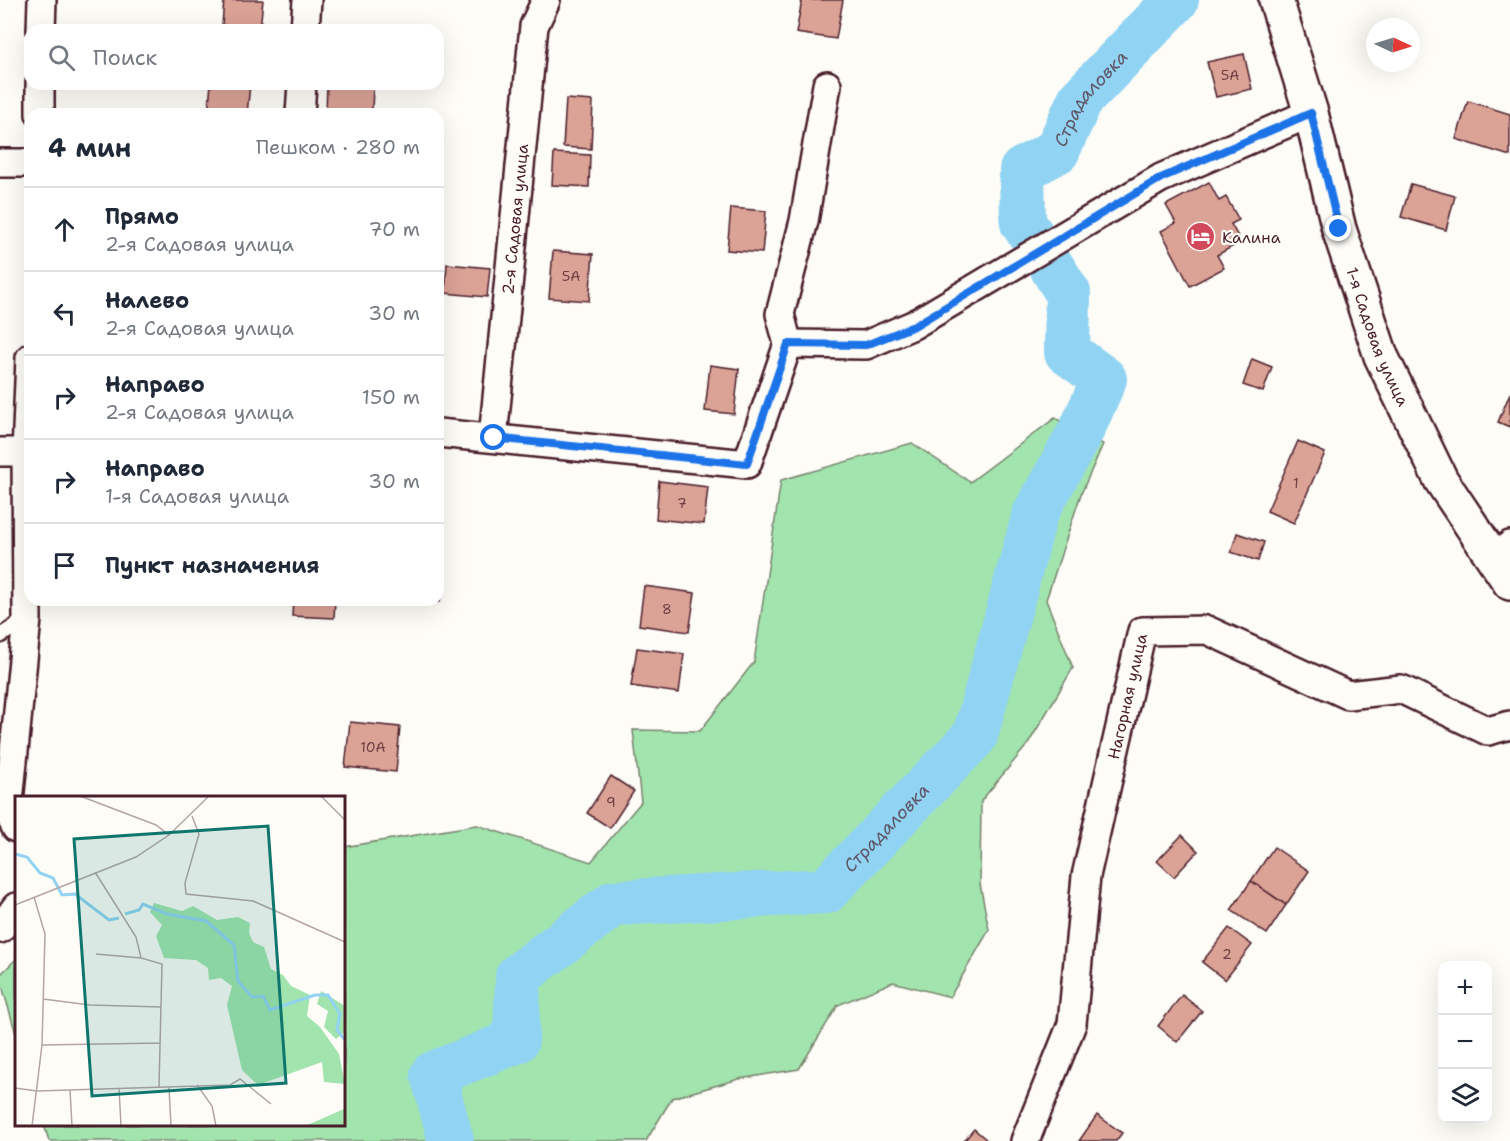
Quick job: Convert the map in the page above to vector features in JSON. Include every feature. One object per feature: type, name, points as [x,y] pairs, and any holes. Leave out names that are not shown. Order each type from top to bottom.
[{"type":"street","points":[[41,24],[42,0]]},
{"type":"street","points":[[305,24],[307,0]]},
{"type":"street","name":"2-я Садовая улица","points":[[494,438],[534,26],[546,0]]},
{"type":"street","name":"1-я Садовая улица","points":[[1276,0],[1311,113],[1339,229],[1381,356],[1441,480],[1504,563]]},
{"type":"street","points":[[444,434],[747,464],[788,344],[780,314],[804,221],[827,85]]},
{"type":"street","points":[[40,90],[40,108]]},
{"type":"street","points":[[300,108],[302,90]]},
{"type":"street","points":[[788,344],[866,345],[914,326],[1161,178],[1311,113]]},
{"type":"street","points":[[0,163],[24,163]]},
{"type":"street","points":[[24,414],[13,452],[24,583]]},
{"type":"street","points":[[15,826],[8,812],[27,619],[26,606]]},
{"type":"street","name":"Нагорная улица","points":[[1025,1141],[1072,1024],[1086,876],[1142,631],[1207,630],[1348,695],[1401,689],[1488,731],[1510,725]]},
{"type":"street","points":[[0,929],[15,908]]},
{"type":"lane","points":[[0,636],[27,619]]},
{"type":"green space","points":[[1055,418],[1103,444],[1081,494],[1046,600],[1073,668],[1028,744],[981,801],[980,884],[989,930],[950,997],[893,982],[838,1005],[799,1069],[739,1079],[672,1098],[646,1141],[49,1141],[44,1126],[345,1126],[345,847],[477,825],[591,862],[641,802],[633,730],[700,731],[754,662],[781,480],[912,443],[970,482]]},
{"type":"green space","points":[[15,960],[15,1031],[0,979],[0,975]]},
{"type":"building","points":[[224,0],[263,0],[261,24],[222,24]]},
{"type":"building","points":[[802,0],[843,0],[836,39],[796,33]]},
{"type":"building","points":[[1244,54],[1252,89],[1216,97],[1207,62]]},
{"type":"building","points":[[210,90],[249,90],[248,108],[209,108]]},
{"type":"building","points":[[327,90],[373,90],[372,108],[326,108]]},
{"type":"building","points":[[566,99],[593,101],[591,149],[563,147]]},
{"type":"building","points":[[1468,101],[1510,114],[1510,156],[1456,139]]},
{"type":"building","points":[[554,153],[590,155],[589,187],[552,185]]},
{"type":"building","name":"Калина","points":[[1209,182],[1219,201],[1226,197],[1239,220],[1231,224],[1241,242],[1217,255],[1224,268],[1190,286],[1161,231],[1176,223],[1166,205]]},
{"type":"building","points":[[1411,184],[1455,196],[1446,230],[1401,217]]},
{"type":"building","points":[[731,208],[766,211],[762,253],[727,250]]},
{"type":"building","points":[[553,251],[593,254],[589,301],[549,298]]},
{"type":"building","points":[[447,264],[490,268],[487,297],[445,293]]},
{"type":"building","points":[[1252,359],[1272,367],[1263,392],[1243,385]]},
{"type":"building","points":[[710,365],[739,369],[734,414],[705,411]]},
{"type":"building","points":[[1510,393],[1510,427],[1498,422]]},
{"type":"building","points":[[1298,441],[1325,453],[1294,523],[1267,511]]},
{"type":"building","points":[[659,481],[708,487],[704,524],[656,519]]},
{"type":"building","points":[[1237,533],[1264,542],[1258,561],[1231,552]]},
{"type":"building","points":[[644,586],[695,593],[689,632],[639,625]]},
{"type":"building","points":[[293,606],[335,606],[334,618],[292,616]]},
{"type":"building","points":[[637,648],[684,654],[679,693],[631,686]]},
{"type":"building","points":[[350,722],[400,727],[396,772],[345,767]]},
{"type":"building","points":[[611,776],[634,791],[610,828],[587,813]]},
{"type":"building","points":[[1182,835],[1198,851],[1174,877],[1157,861]]},
{"type":"building","points":[[1274,847],[1309,871],[1286,905],[1251,881]]},
{"type":"building","points":[[1251,881],[1286,905],[1267,934],[1231,910]]},
{"type":"building","points":[[1229,928],[1252,945],[1225,980],[1202,962]]},
{"type":"building","points":[[1182,995],[1202,1011],[1177,1042],[1158,1026]]},
{"type":"building","points":[[1097,1115],[1122,1133],[1116,1141],[1079,1141]]},
{"type":"building","points":[[974,1129],[988,1141],[964,1141]]},
{"type":"waterway","name":"Страдаловка","points":[[1030,233],[1023,223],[1022,170],[1057,151],[1080,100],[1176,0]]},
{"type":"waterway","name":"Страдаловка","points":[[451,1141],[433,1074],[516,1041],[518,976],[614,903],[826,891],[975,736],[1035,514],[1083,427],[1104,379],[1067,352],[1068,293],[1053,269]]},
{"type":"place","name":"Калина","points":[[1201,237]]},
{"type":"route","points":[[494,438],[747,464],[788,344],[866,345],[914,326],[1161,178],[1311,113],[1339,229]]}]
